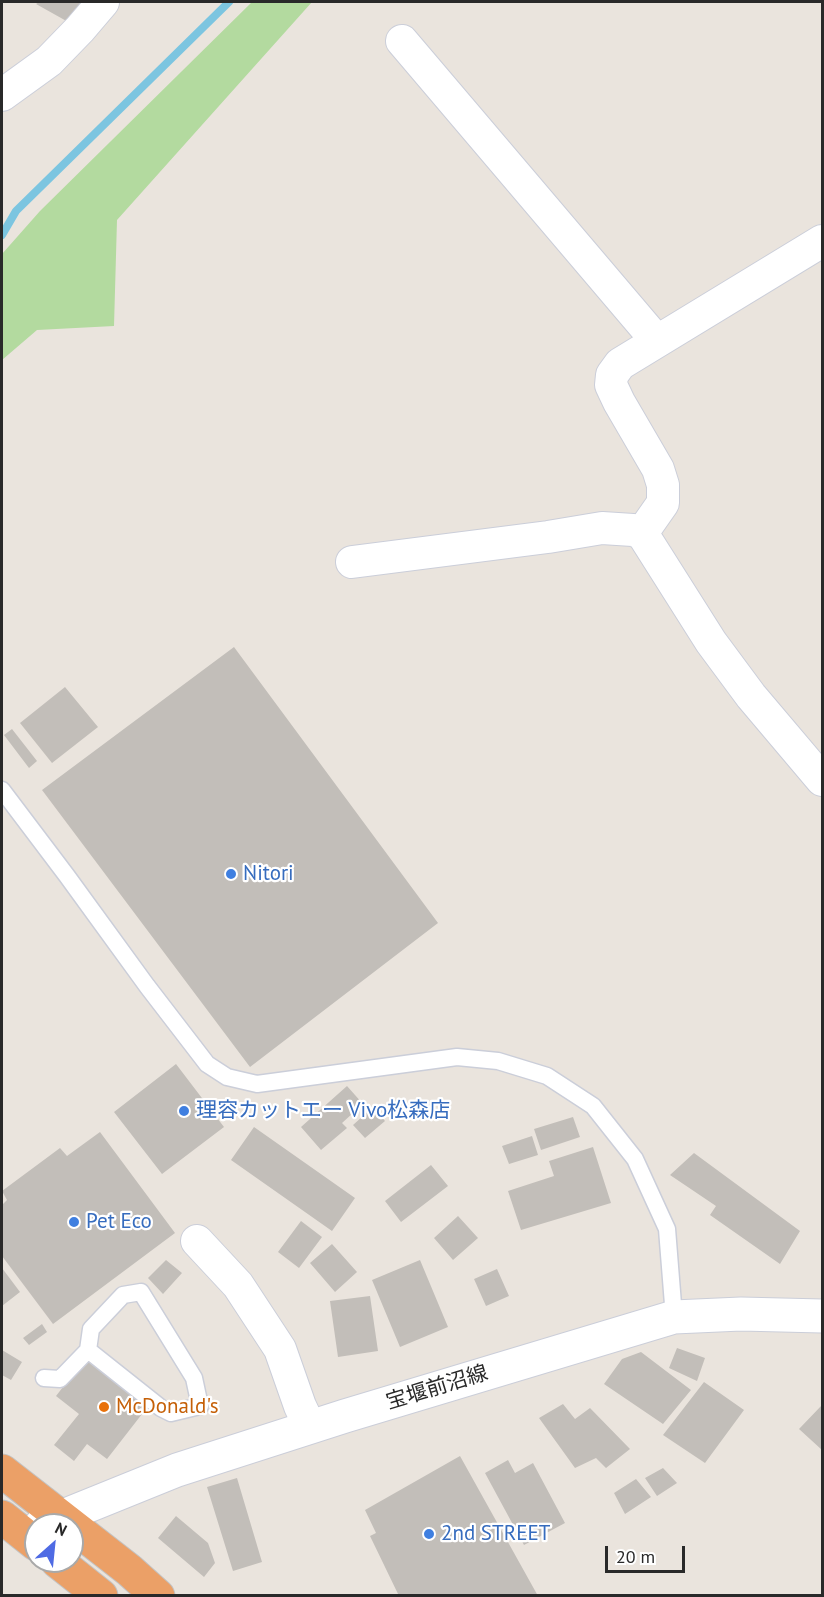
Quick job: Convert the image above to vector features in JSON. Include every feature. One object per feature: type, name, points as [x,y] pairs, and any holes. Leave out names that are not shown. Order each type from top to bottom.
[{"type":"highway","points":[[2,1471],[24,1520]]},
{"type":"highway","points":[[84,1552],[129,1570],[158,1596]]},
{"type":"highway","points":[[72,1573],[101,1596]]},
{"type":"street","points":[[2,94],[49,61],[81,29],[103,2]]},
{"type":"street","points":[[402,41],[657,341]]},
{"type":"street","points":[[642,533],[663,503],[663,485],[658,469],[611,385],[612,375],[620,364],[822,241]]},
{"type":"street","points":[[352,562],[602,528],[633,530],[642,533],[711,642],[751,696],[822,780]]},
{"type":"street","points":[[197,1241],[238,1285],[280,1349],[310,1427]]},
{"type":"street","name":"宝堰前沼線","points":[[68,1513],[177,1470],[310,1427],[674,1317],[741,1314],[822,1316]]},
{"type":"lane","points":[[2,790],[207,1064],[227,1077],[257,1084],[457,1057],[498,1061],[547,1076],[593,1106],[635,1159],[667,1229],[674,1317]]},
{"type":"lane","points":[[44,1378],[60,1379],[88,1350],[91,1329],[123,1295],[141,1292],[194,1378],[200,1406],[171,1413],[161,1408],[88,1350]]},
{"type":"green space","points":[[252,2],[312,2],[117,220],[114,326],[37,330],[2,360],[2,254],[40,211]]},
{"type":"building","points":[[39,2],[87,2],[70,23],[36,4]]},
{"type":"building","points":[[234,647],[438,923],[250,1067],[42,790]]},
{"type":"building","points":[[65,687],[98,727],[52,763],[20,723]]},
{"type":"building","points":[[12,729],[37,761],[29,768],[4,735]]},
{"type":"building","points":[[176,1064],[224,1127],[162,1174],[114,1112]]},
{"type":"building","points":[[347,1086],[363,1104],[342,1123],[347,1128],[321,1150],[301,1127]]},
{"type":"building","points":[[373,1107],[385,1121],[365,1138],[353,1125]]},
{"type":"building","points":[[573,1117],[580,1137],[541,1150],[534,1129]]},
{"type":"building","points":[[254,1127],[355,1198],[332,1231],[231,1160]]},
{"type":"building","points":[[100,1132],[175,1233],[53,1324],[2,1256],[2,1205],[7,1200],[2,1191],[60,1148],[67,1156]]},
{"type":"building","points":[[532,1136],[538,1155],[509,1164],[502,1146]]},
{"type":"building","points":[[593,1147],[611,1203],[521,1230],[508,1191],[554,1176],[549,1161]]},
{"type":"building","points":[[694,1153],[800,1231],[780,1264],[710,1215],[716,1206],[670,1175]]},
{"type":"building","points":[[431,1165],[448,1186],[401,1222],[385,1201]]},
{"type":"building","points":[[458,1216],[478,1238],[453,1260],[434,1238]]},
{"type":"building","points":[[301,1221],[322,1237],[299,1268],[278,1252]]},
{"type":"building","points":[[332,1244],[357,1272],[335,1292],[310,1263]]},
{"type":"building","points":[[166,1260],[182,1273],[163,1294],[148,1278]]},
{"type":"building","points":[[420,1260],[448,1327],[400,1347],[372,1280]]},
{"type":"building","points":[[2,1268],[20,1292],[2,1306]]},
{"type":"building","points":[[497,1269],[509,1296],[486,1306],[474,1279]]},
{"type":"building","points":[[370,1296],[378,1351],[338,1357],[330,1301]]},
{"type":"building","points":[[42,1324],[47,1332],[29,1345],[23,1338]]},
{"type":"building","points":[[677,1348],[705,1358],[697,1381],[669,1368]]},
{"type":"building","points":[[2,1350],[22,1362],[11,1380],[2,1375]]},
{"type":"building","points":[[641,1352],[691,1390],[663,1424],[604,1384],[622,1359]]},
{"type":"building","points":[[87,1356],[149,1405],[107,1459],[87,1444],[74,1461],[54,1445],[79,1414],[56,1396]]},
{"type":"building","points":[[704,1382],[744,1410],[705,1463],[663,1435]]},
{"type":"building","points":[[563,1404],[575,1419],[590,1408],[630,1449],[606,1468],[596,1458],[575,1468],[539,1418]]},
{"type":"building","points":[[822,1405],[822,1450],[799,1429]]},
{"type":"building","points":[[460,1456],[538,1596],[399,1596],[370,1536],[376,1533],[365,1510]]},
{"type":"building","points":[[508,1460],[515,1473],[533,1463],[565,1523],[524,1545],[485,1473]]},
{"type":"building","points":[[663,1468],[677,1483],[657,1496],[645,1478]]},
{"type":"building","points":[[237,1478],[262,1562],[233,1571],[207,1487]]},
{"type":"building","points":[[636,1479],[651,1497],[625,1514],[614,1493]]},
{"type":"building","points":[[176,1516],[208,1543],[215,1563],[204,1577],[158,1538]]},
{"type":"waterway","points":[[2,235],[16,211],[229,2]]},
{"type":"place","name":"Nitori","points":[[231,874]]},
{"type":"place","name":"理容カットエー Vivo松森店","points":[[184,1111]]},
{"type":"place","name":"Pet Eco","points":[[74,1222]]},
{"type":"place","name":"McDonald's","points":[[104,1407]]},
{"type":"place","name":"2nd STREET","points":[[429,1534]]}]
